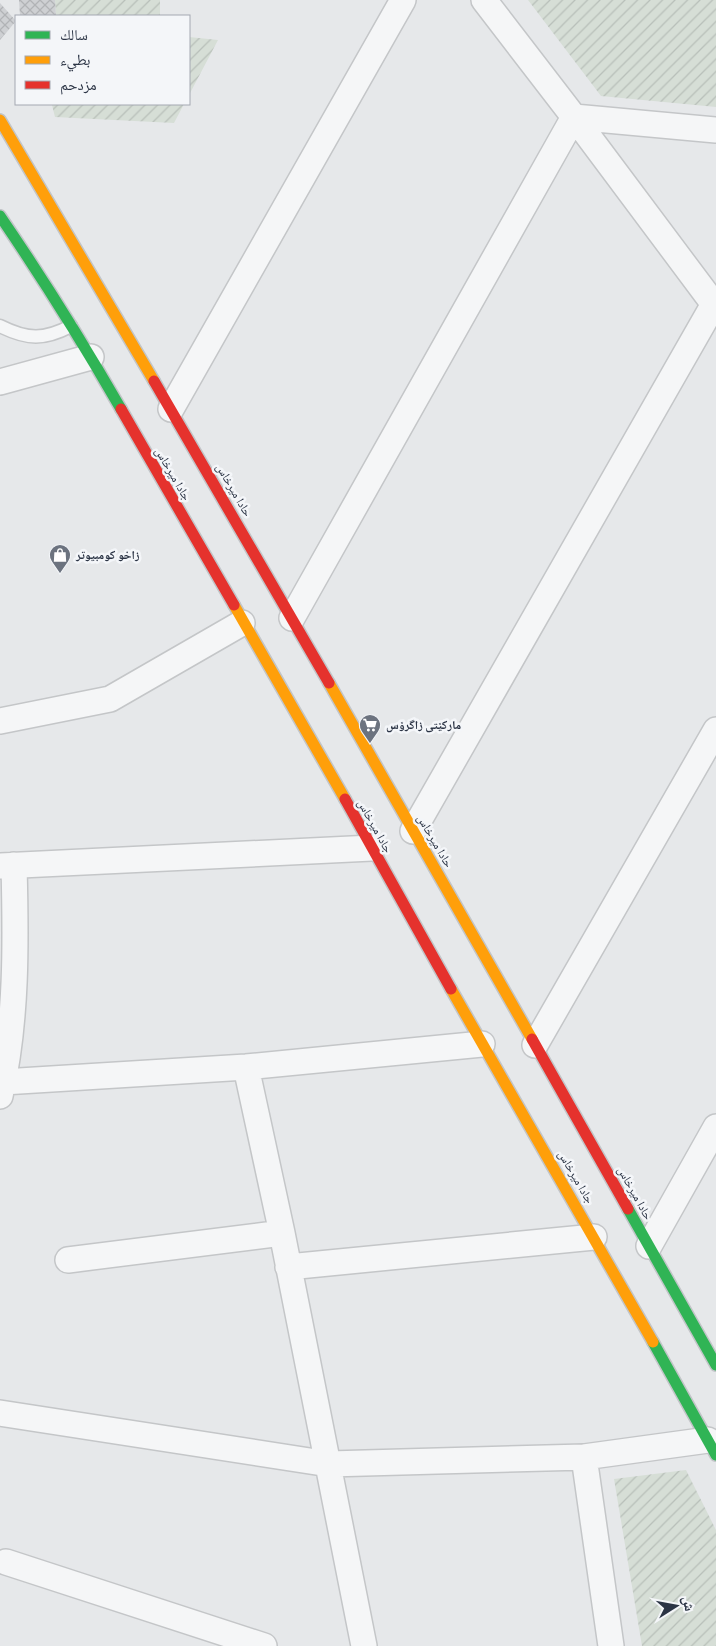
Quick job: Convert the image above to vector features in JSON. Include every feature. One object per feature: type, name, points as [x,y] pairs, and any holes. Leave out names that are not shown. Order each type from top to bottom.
[{"type":"main road","name":"حادا ميرخاس","points":[[0,120],[127,333],[292,618],[716,1365]]},
{"type":"main road","name":"جادا ميرخاس","points":[[0,216],[91,357],[712,1447]]},
{"type":"street","points":[[171,409],[403,0]]},
{"type":"street","points":[[413,831],[715,306],[484,0]]},
{"type":"street","points":[[574,117],[716,130]]},
{"type":"street","points":[[292,618],[574,117]]},
{"type":"street","points":[[0,382],[91,357]]},
{"type":"street","points":[[0,721],[110,699],[242,623]]},
{"type":"street","points":[[535,1045],[716,730]]},
{"type":"street","points":[[372,848],[7,866],[16,944],[11,1014],[2,1089],[482,1044]]},
{"type":"street","points":[[246,1067],[282,1233],[364,1646]]},
{"type":"street","points":[[649,1246],[716,1128]]},
{"type":"street","points":[[68,1260],[282,1233]]},
{"type":"street","points":[[288,1267],[594,1237]]},
{"type":"street","points":[[0,1414],[328,1464],[584,1456],[712,1447]]},
{"type":"street","points":[[584,1456],[611,1646]]},
{"type":"street","points":[[6,1562],[264,1646]]},
{"type":"lane","points":[[0,326],[26,336],[43,337],[58,333],[71,326]]},
{"type":"shaded area","points":[[55,0],[160,0],[160,15],[56,15]]},
{"type":"shaded area","points":[[528,0],[716,0],[716,107],[601,96]]},
{"type":"shaded area","points":[[190,37],[218,40],[190,93]]},
{"type":"shaded area","points":[[52,105],[183,105],[174,123],[55,117]]},
{"type":"shaded area","points":[[686,1470],[716,1530],[716,1646],[642,1646],[614,1479]]},
{"type":"building","points":[[19,0],[55,0],[56,15],[20,15]]},
{"type":"building","points":[[0,3],[15,22],[0,40]]},
{"type":"traffic: fast","points":[[0,216],[32,263],[121,409]]},
{"type":"traffic: fast","points":[[628,1209],[716,1365]]},
{"type":"traffic: fast","points":[[653,1342],[716,1455]]},
{"type":"traffic: slow","points":[[0,120],[154,381]]},
{"type":"traffic: slow","points":[[234,605],[345,799]]},
{"type":"traffic: slow","points":[[329,683],[532,1039]]},
{"type":"traffic: slow","points":[[451,989],[653,1342]]},
{"type":"traffic: jam","points":[[154,381],[329,683]]},
{"type":"traffic: jam","points":[[121,409],[234,605]]},
{"type":"traffic: jam","points":[[345,799],[451,989]]},
{"type":"traffic: jam","points":[[532,1039],[628,1209]]},
{"type":"place","name":"زاخو كومبيوتر","points":[[60,574]]},
{"type":"place","name":"مارکێتی زاگرۆس","points":[[370,744]]}]
